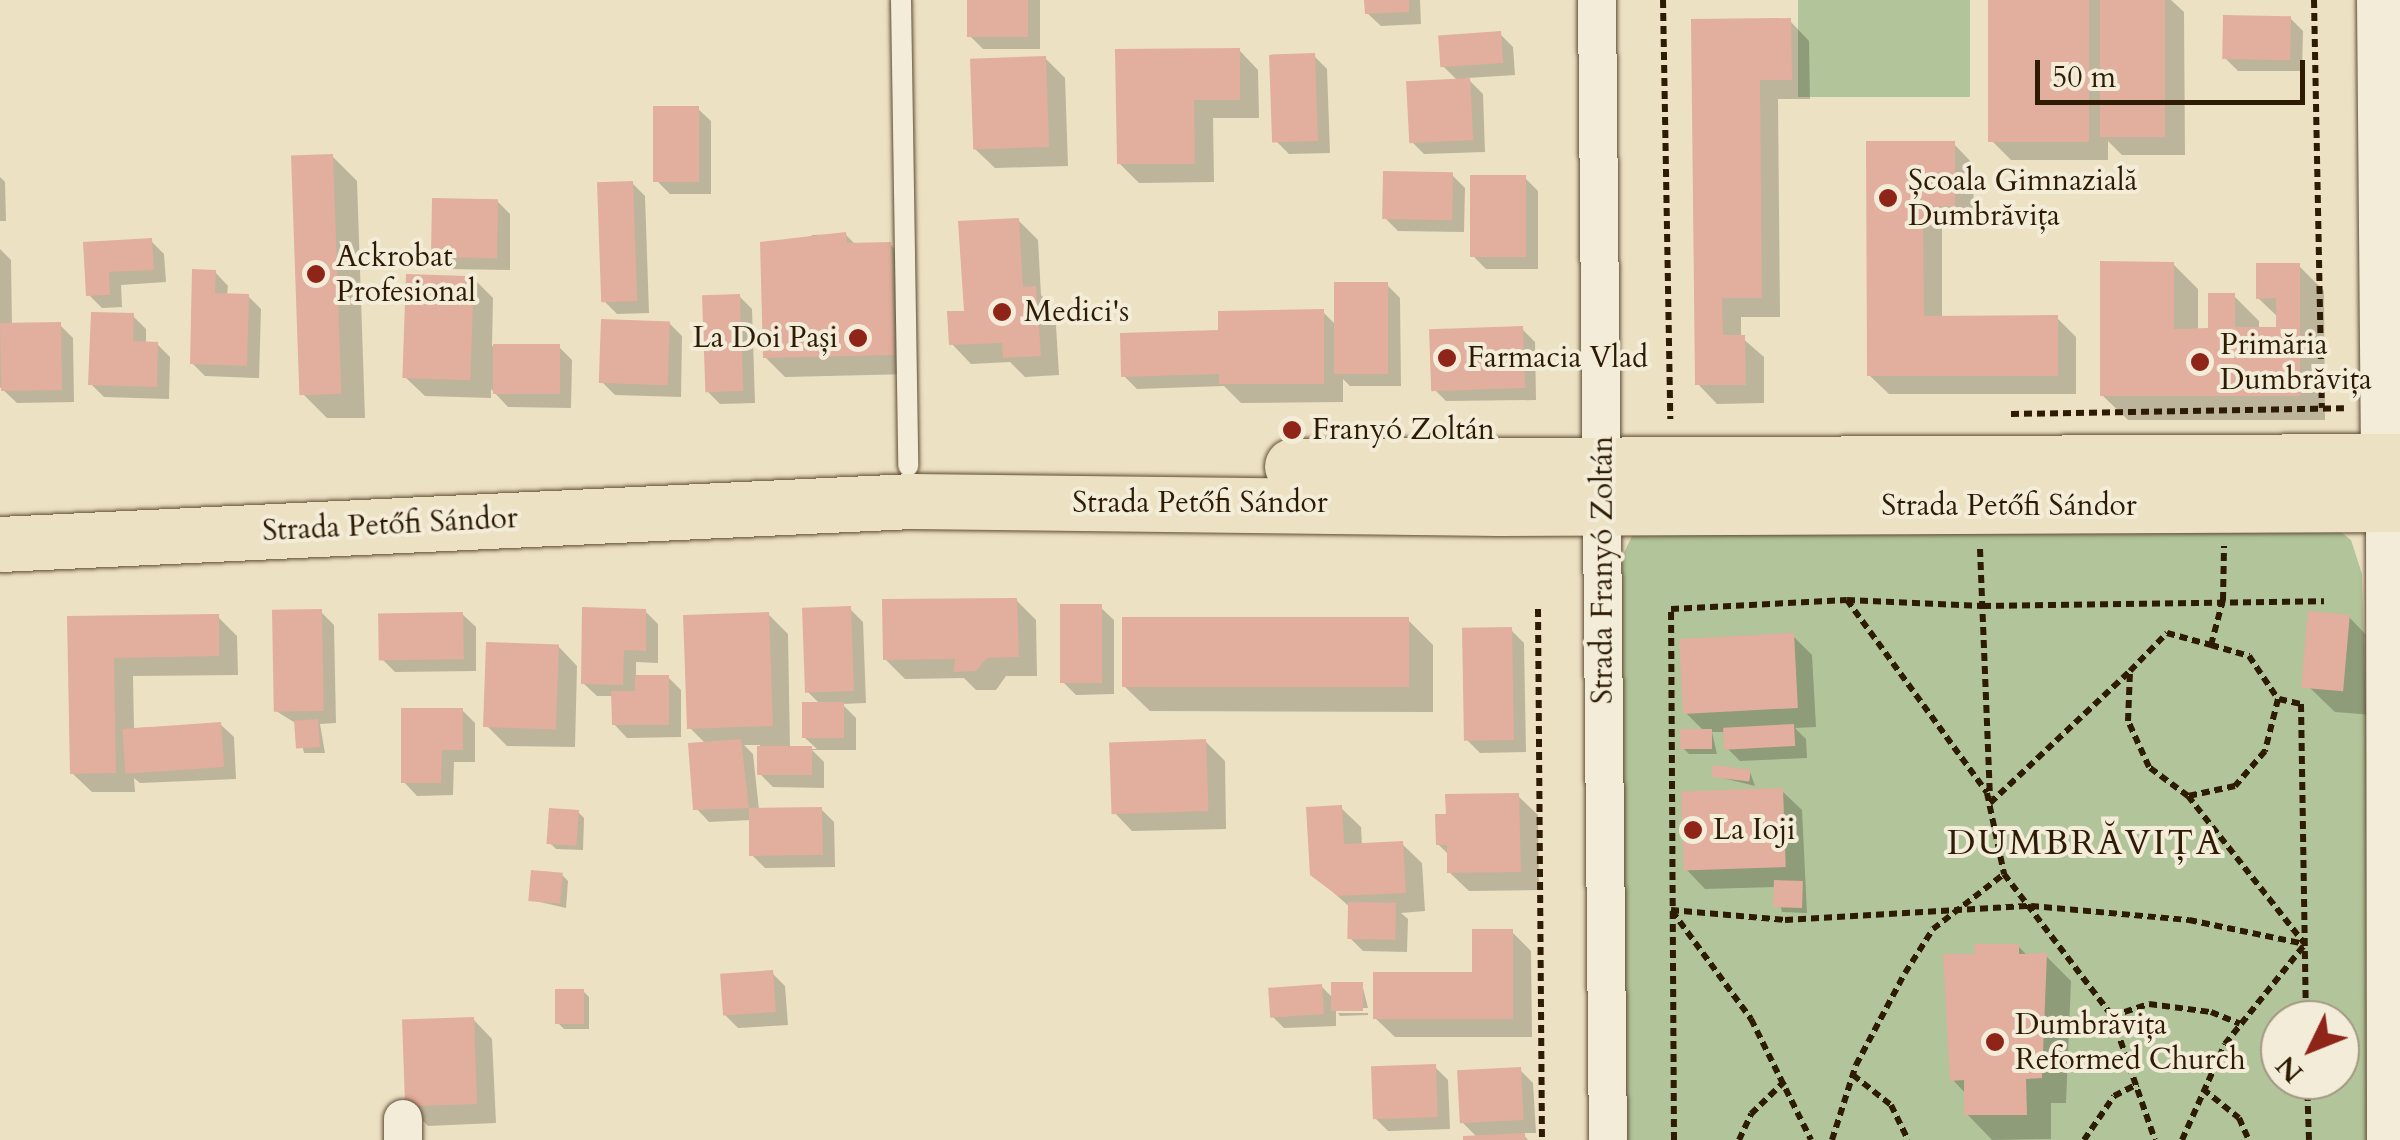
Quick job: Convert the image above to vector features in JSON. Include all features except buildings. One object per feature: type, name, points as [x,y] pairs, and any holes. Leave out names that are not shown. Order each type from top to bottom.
[{"type":"main road","name":"Strada Petőfi Sándor","points":[[0,509],[908,466],[1602,486],[1978,507],[2393,482]]},
{"type":"main road","name":"Strada Petőfi Sándor","points":[[0,544],[912,501],[1602,486],[2393,482]]},
{"type":"street","name":"Strada Franyó Zoltán","points":[[1597,0],[1608,1140]]},
{"type":"street","points":[[2381,0],[2393,482],[2386,1140]]},
{"type":"lane","points":[[901,0],[908,466]]},
{"type":"path","points":[[1663,0],[1670,420]]},
{"type":"path","points":[[2314,0],[2322,408]]},
{"type":"path","points":[[1978,507],[1990,803],[2004,874],[2112,1016],[2156,1140]]},
{"type":"path","points":[[1847,600],[1990,803]]},
{"type":"path","points":[[1674,1140],[1671,609],[1847,600],[1983,606],[2223,600],[2324,602]]},
{"type":"path","points":[[2210,645],[2223,600]]},
{"type":"path","points":[[1538,610],[1542,1140]]},
{"type":"path","points":[[1990,803],[2167,633],[2248,656],[2278,698],[2301,704],[2306,1000]]},
{"type":"path","points":[[2130,671],[2128,721],[2149,767],[2188,796],[2305,944]]},
{"type":"path","points":[[2188,796],[2235,786],[2266,751],[2278,698]]},
{"type":"path","points":[[1832,1140],[1853,1076],[1904,973],[1933,929],[2004,874]]},
{"type":"path","points":[[1671,910],[1785,920],[2032,906],[2189,920],[2305,944]]},
{"type":"path","points":[[1671,910],[1786,1080],[1811,1140]]},
{"type":"path","points":[[2182,1140],[2203,1090],[2240,1024],[2305,944]]},
{"type":"path","points":[[2112,1016],[2166,1005],[2240,1024]]},
{"type":"path","points":[[1853,1076],[1890,1104],[1908,1140]]},
{"type":"path","points":[[1739,1140],[1750,1114],[1786,1080]]},
{"type":"path","points":[[2084,1140],[2114,1096],[2138,1084]]},
{"type":"path","points":[[2203,1090],[2240,1118],[2250,1140]]},
{"type":"path","points":[[2308,1100],[2309,1140]]},
{"type":"green space","points":[[1798,0],[1970,0],[1970,97],[1798,97]]},
{"type":"green space","points":[[2324,519],[2351,540],[2362,574],[2378,1140],[1616,1140],[1622,557],[1634,532]]},
{"type":"place","name":"Școala Gimnazială Dumbrăvița","points":[[1888,198]]},
{"type":"place","name":"Ackrobat Profesional","points":[[316,274]]},
{"type":"place","name":"Medici's","points":[[1002,312]]},
{"type":"place","name":"La Doi Pași","points":[[858,338]]},
{"type":"place","name":"Farmacia Vlad","points":[[1447,358]]},
{"type":"place","name":"Primăria Dumbrăvița","points":[[2200,362]]},
{"type":"place","name":"Franyó Zoltán","points":[[1292,430]]},
{"type":"place","name":"La Ioji","points":[[1693,830]]},
{"type":"place","name":"Dumbrăvița Reformed Church","points":[[1995,1042]]},
{"type":"district","name":"DUMBRĂVIȚA","points":[[2085,843]]}]
